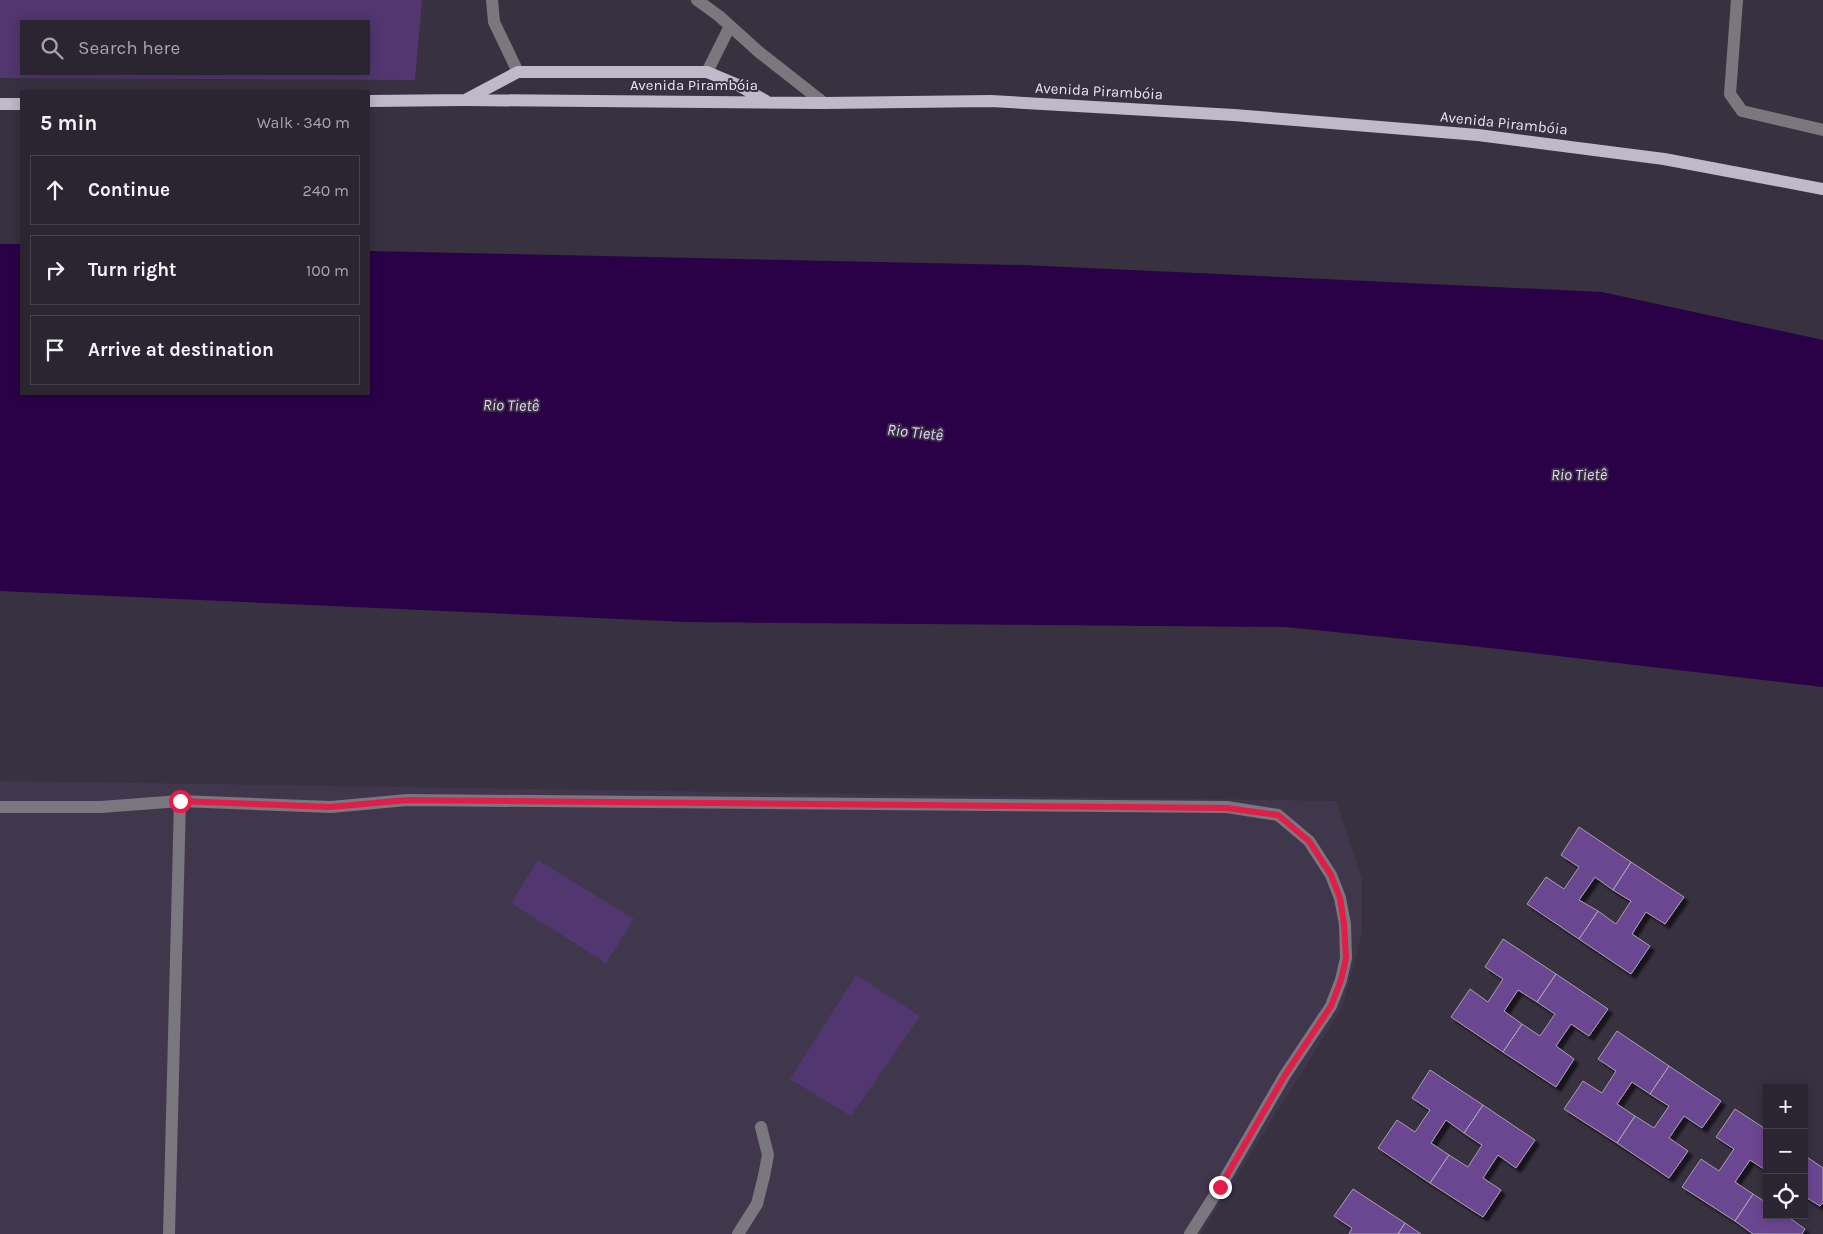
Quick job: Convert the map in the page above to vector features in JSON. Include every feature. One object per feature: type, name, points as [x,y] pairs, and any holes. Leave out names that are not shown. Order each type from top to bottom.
[{"type":"main road","points":[[465,100],[518,72],[707,72],[738,85],[768,101]]},
{"type":"main road","name":"Avenida Pirambóia","points":[[370,101],[768,101],[824,103],[991,101],[1234,115],[1468,134],[1664,159],[1823,189]]},
{"type":"main road","points":[[0,104],[20,104]]},
{"type":"lane","points":[[492,0],[494,22],[518,72]]},
{"type":"lane","points":[[697,0],[824,103]]},
{"type":"lane","points":[[1737,0],[1730,94],[1742,111],[1823,130]]},
{"type":"lane","points":[[707,72],[730,26]]},
{"type":"lane","points":[[0,807],[101,807],[180,801],[330,807],[417,800],[1227,808],[1278,815],[1309,841],[1331,875],[1341,906],[1346,958],[1341,980],[1331,1006],[1285,1075],[1220,1187],[1190,1234]]},
{"type":"lane","points":[[169,1234],[180,801]]},
{"type":"lane","points":[[738,1234],[757,1204],[764,1176],[768,1155],[761,1127]]},
{"type":"shaded area","points":[[0,0],[422,0],[415,80],[0,78]]},
{"type":"shaded area","points":[[0,781],[1336,801],[1362,879],[1362,932],[1343,1006],[1201,1234],[0,1234]]},
{"type":"shaded area","points":[[538,860],[634,919],[606,963],[511,903]]},
{"type":"shaded area","points":[[856,975],[920,1016],[851,1116],[790,1079]]},
{"type":"water","name":"Rio Tietê","points":[[0,244],[20,244],[20,395],[370,395],[370,251],[1023,265],[1602,292],[1823,340],[1823,687],[1463,645],[1285,627],[686,622],[0,591]]},
{"type":"building","points":[[1579,827],[1631,862],[1613,890],[1595,877],[1579,900],[1598,911],[1579,939],[1527,904],[1546,877],[1564,889],[1579,867],[1561,855]]},
{"type":"building","points":[[1631,862],[1684,897],[1665,924],[1646,912],[1632,934],[1650,946],[1631,974],[1579,939],[1598,911],[1616,924],[1631,901],[1613,890]]},
{"type":"building","points":[[1503,939],[1556,974],[1537,1002],[1518,990],[1504,1011],[1522,1024],[1503,1052],[1451,1017],[1470,989],[1488,1002],[1503,979],[1485,967]]},
{"type":"building","points":[[1556,974],[1608,1009],[1589,1036],[1571,1024],[1556,1046],[1574,1059],[1556,1087],[1503,1052],[1522,1024],[1540,1036],[1555,1014],[1537,1002]]},
{"type":"building","points":[[1617,1031],[1669,1066],[1650,1094],[1632,1082],[1617,1104],[1635,1116],[1617,1143],[1564,1109],[1583,1081],[1602,1093],[1616,1071],[1598,1059]]},
{"type":"building","points":[[1669,1066],[1721,1101],[1702,1128],[1684,1116],[1669,1138],[1688,1151],[1669,1178],[1617,1143],[1635,1116],[1654,1128],[1669,1106],[1650,1094]]},
{"type":"building","points":[[1430,1070],[1483,1105],[1464,1133],[1446,1120],[1431,1143],[1449,1155],[1430,1183],[1378,1148],[1397,1120],[1415,1132],[1430,1110],[1412,1098]]},
{"type":"building","points":[[1483,1105],[1535,1140],[1516,1168],[1498,1155],[1483,1178],[1501,1190],[1483,1217],[1430,1183],[1449,1155],[1468,1167],[1482,1145],[1464,1133]]},
{"type":"building","points":[[1735,1109],[1763,1127],[1763,1168],[1750,1160],[1735,1182],[1753,1194],[1735,1221],[1682,1187],[1701,1159],[1719,1171],[1734,1149],[1716,1137]]},
{"type":"building","points":[[1808,1158],[1823,1168],[1823,1203],[1820,1206],[1808,1198]]},
{"type":"building","points":[[1353,1189],[1405,1223],[1398,1234],[1349,1234],[1352,1228],[1334,1216]]},
{"type":"building","points":[[1753,1194],[1763,1200],[1763,1219],[1791,1219],[1805,1229],[1802,1234],[1753,1234],[1735,1221]]},
{"type":"building","points":[[1405,1223],[1421,1234],[1398,1234]]},
{"type":"route","points":[[180,801],[330,807],[407,800],[1227,808],[1278,815],[1309,841],[1331,875],[1340,898],[1346,958],[1341,980],[1331,1006],[1285,1075],[1220,1187]]}]
